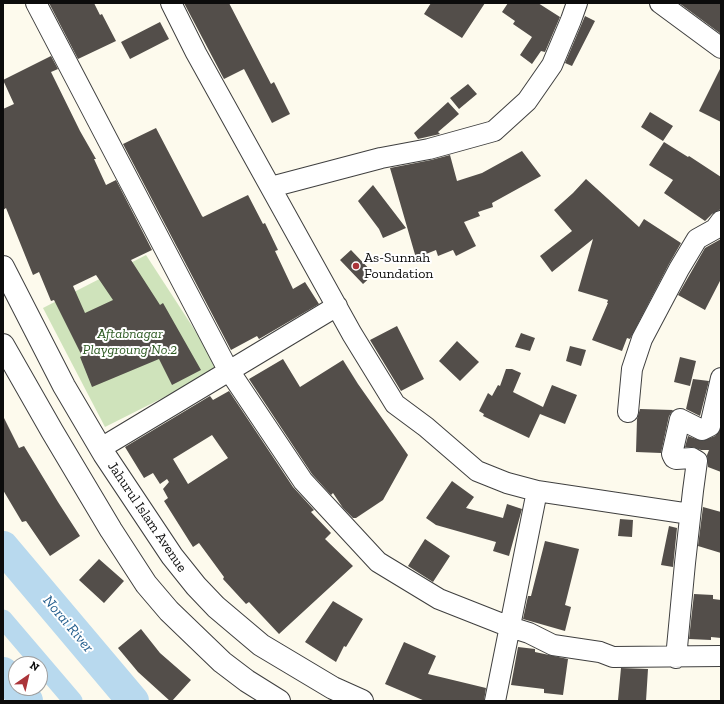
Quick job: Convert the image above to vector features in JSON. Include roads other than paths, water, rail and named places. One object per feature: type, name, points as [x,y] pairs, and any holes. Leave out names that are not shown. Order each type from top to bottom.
[{"type":"street","points":[[36,3],[172,265],[229,371],[303,480],[378,562],[439,599],[529,633],[553,645],[600,652],[613,657],[676,658],[721,656]]},
{"type":"street","points":[[171,3],[196,53],[352,334],[395,404],[426,427],[477,471],[507,483],[537,491],[690,514]]},
{"type":"street","points":[[271,187],[381,158],[429,150],[494,131],[528,101],[552,65],[577,3]]},
{"type":"street","points":[[660,3],[721,48]]},
{"type":"street","points":[[628,412],[632,369],[642,340],[679,268],[697,239],[715,229],[721,221]]},
{"type":"street","name":"Jahurul Islam Avenue","points":[[3,267],[64,386],[101,448],[172,556],[196,586],[240,628],[261,645],[333,688],[362,701]]},
{"type":"street","points":[[101,448],[337,306]]},
{"type":"street","points":[[3,345],[95,503],[146,584],[169,611],[222,662],[246,681],[279,701]]},
{"type":"street","points":[[676,658],[690,514],[697,461],[692,458],[674,458],[672,454],[680,419],[702,430],[710,426],[721,378]]},
{"type":"street","points":[[495,701],[537,491]]},
{"type":"waterway","name":"Norai River","points":[[3,547],[133,701]]},
{"type":"waterway","name":"Norai River","points":[[3,619],[73,701]]},
{"type":"waterway","name":"Norai River","points":[[3,673],[27,701]]},
{"type":"place","name":"As-Sunnah Foundation","points":[[356,266]]},
{"type":"park label","name":"Aftabnagar Playgroung No.2","points":[[130,342]]}]
